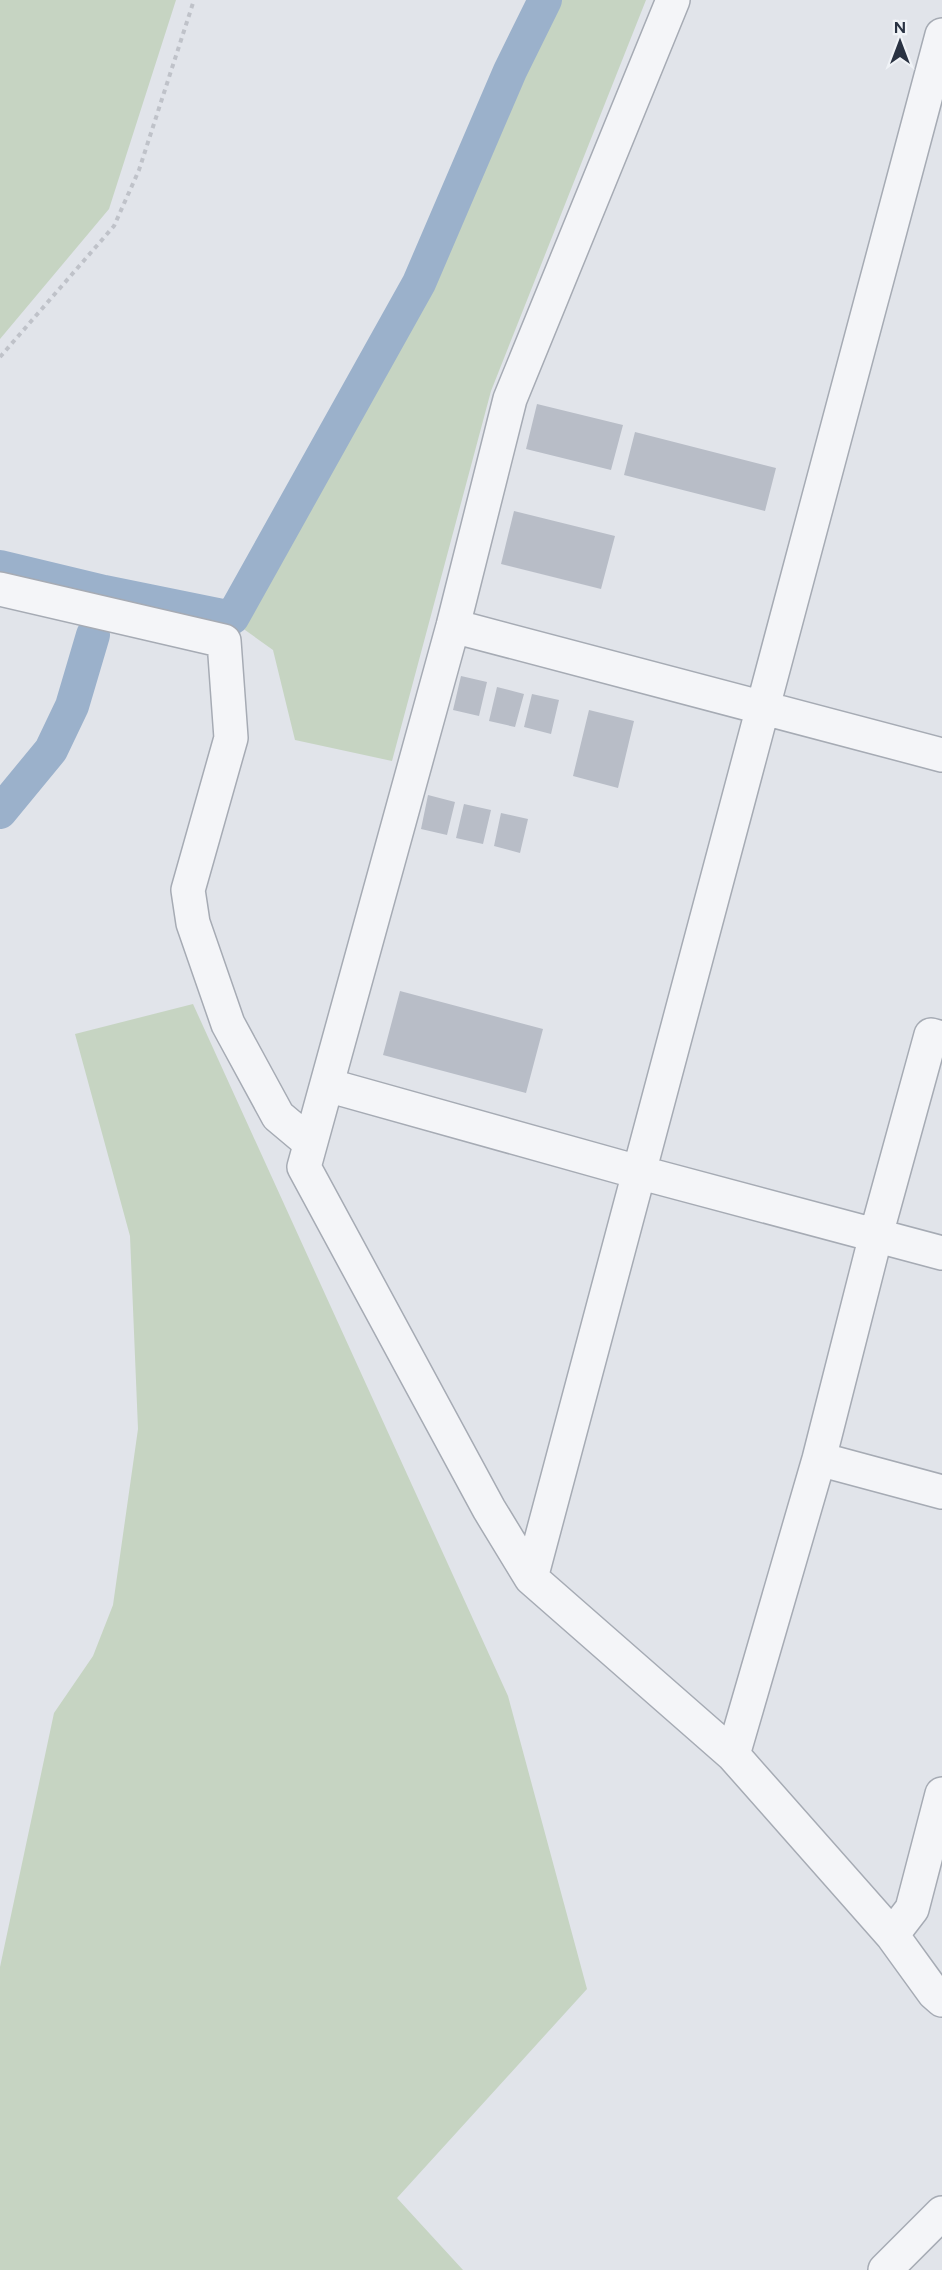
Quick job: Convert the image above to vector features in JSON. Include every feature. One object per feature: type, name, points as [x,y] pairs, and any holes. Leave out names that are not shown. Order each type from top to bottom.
[{"type":"street","points":[[673,0],[510,399],[453,626],[327,1085],[309,1142],[304,1167],[489,1509],[531,1578],[733,1755],[892,1935],[934,1993],[942,2000]]},
{"type":"street","points":[[531,1578],[942,34]]},
{"type":"street","points":[[0,589],[224,641],[231,738],[189,890],[194,923],[228,1024],[278,1116],[309,1142]]},
{"type":"street","points":[[453,626],[942,755]]},
{"type":"street","points":[[733,1755],[819,1459],[876,1235],[931,1035],[942,1038]]},
{"type":"street","points":[[327,1085],[638,1172],[942,1253]]},
{"type":"street","points":[[819,1459],[942,1492]]},
{"type":"street","points":[[892,1935],[912,1908],[942,1794]]},
{"type":"street","points":[[885,2270],[942,2213]]},
{"type":"path","points":[[0,357],[114,226],[139,170],[194,0]]},
{"type":"green space","points":[[0,0],[176,0],[109,209],[0,339]]},
{"type":"green space","points":[[554,0],[646,0],[491,391],[392,761],[295,740],[273,650],[238,625],[428,287],[521,67]]},
{"type":"green space","points":[[193,1004],[508,1696],[587,1989],[397,2198],[463,2270],[0,2270],[0,1967],[54,1713],[93,1656],[113,1605],[138,1429],[130,1236],[75,1034]]},
{"type":"building","points":[[537,404],[623,425],[611,470],[526,449]]},
{"type":"building","points":[[635,432],[776,468],[765,511],[624,475]]},
{"type":"building","points":[[514,511],[615,536],[601,589],[501,564]]},
{"type":"building","points":[[461,676],[487,682],[479,716],[453,710]]},
{"type":"building","points":[[497,687],[524,694],[515,727],[489,721]]},
{"type":"building","points":[[532,694],[559,700],[551,734],[524,727]]},
{"type":"building","points":[[589,710],[634,721],[618,788],[573,776]]},
{"type":"building","points":[[428,795],[455,802],[447,835],[421,829]]},
{"type":"building","points":[[464,804],[491,810],[483,844],[456,838]]},
{"type":"building","points":[[501,813],[528,819],[520,853],[494,846]]},
{"type":"building","points":[[400,991],[543,1029],[526,1093],[383,1055]]},
{"type":"waterway","points":[[0,567],[104,592],[232,618],[419,283],[510,71],[545,0]]},
{"type":"waterway","points":[[0,812],[51,750],[72,706],[93,635]]}]
